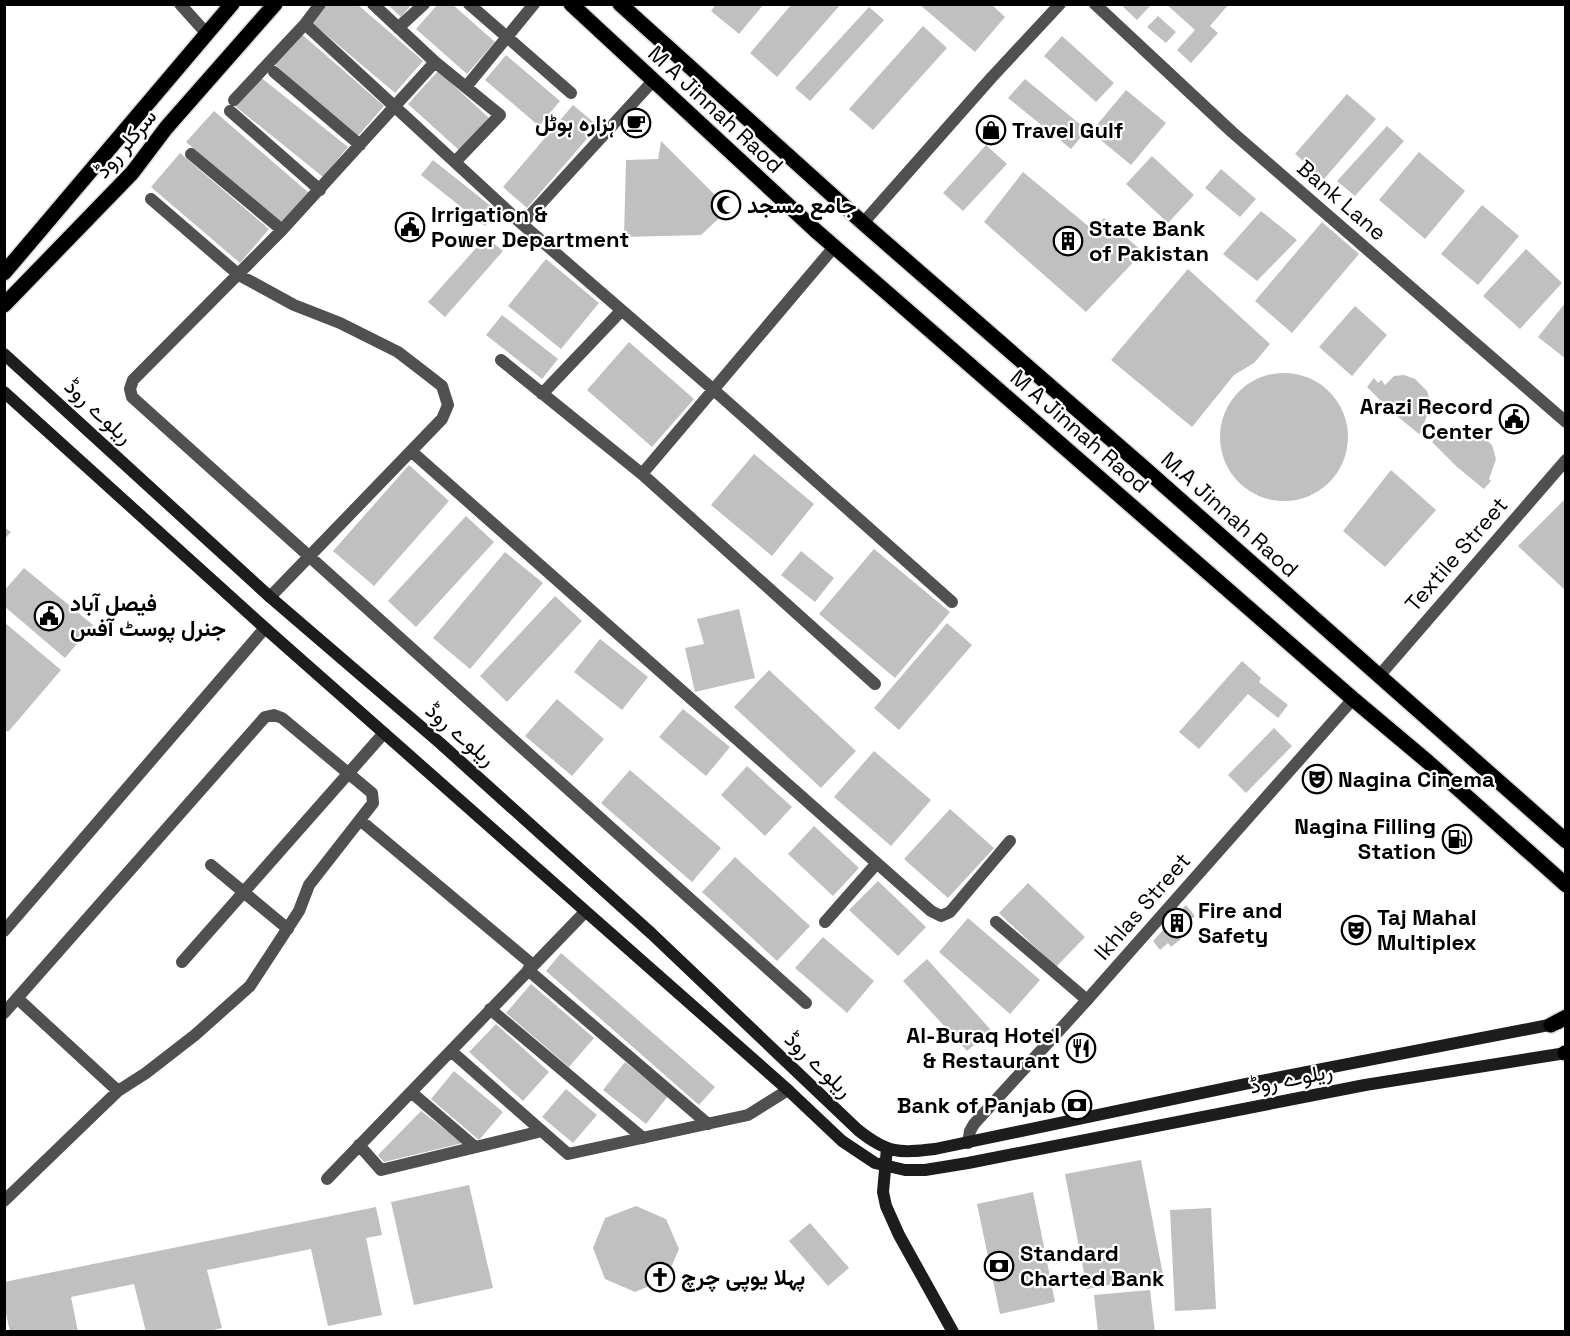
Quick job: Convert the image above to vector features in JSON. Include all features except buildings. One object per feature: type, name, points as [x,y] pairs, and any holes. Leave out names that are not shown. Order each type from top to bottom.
[{"type":"main road","name":"سرکلر روڈ","points":[[4,273],[10,262],[232,4]]},
{"type":"main road","name":"سرکلر روڈ","points":[[4,305],[132,173],[166,128],[275,4]]},
{"type":"main road","name":"M A Jinnah Raod","points":[[571,4],[652,82],[834,247],[1428,762],[1566,885]]},
{"type":"main road","name":"M A Jinnah Raod","points":[[620,4],[863,223]]},
{"type":"main road","name":"M.A Jinnah Raod","points":[[863,223],[1566,841]]},
{"type":"main road","name":"ریلوے روڈ","points":[[4,354],[270,597],[440,743],[652,934],[874,1143],[897,1152],[968,1143],[1245,1084],[1558,1023]]},
{"type":"main road","name":"ریلوے روڈ","points":[[4,392],[585,912],[788,1090],[842,1141],[861,1155],[884,1167],[925,1170],[968,1163],[1365,1085],[1565,1053]]},
{"type":"main road","points":[[1558,1023],[1566,1017]]},
{"type":"main road","points":[[886,1148],[883,1192],[889,1213],[953,1332]]},
{"type":"street","points":[[180,4],[207,34]]},
{"type":"street","points":[[320,4],[232,106],[321,190]]},
{"type":"street","points":[[373,4],[435,62],[500,116],[455,162]]},
{"type":"street","points":[[398,28],[424,4]]},
{"type":"street","points":[[469,4],[570,93]]},
{"type":"street","points":[[466,87],[534,4]]},
{"type":"street","points":[[863,223],[1060,4]]},
{"type":"street","name":"Bank Lane","points":[[1095,4],[1232,132],[1566,422]]},
{"type":"street","points":[[304,24],[522,224],[715,391],[952,602]]},
{"type":"street","points":[[435,62],[321,190],[133,380],[129,389],[132,397],[806,1003]]},
{"type":"street","points":[[274,72],[360,145]]},
{"type":"street","points":[[522,224],[652,82]]},
{"type":"street","points":[[191,154],[282,230]]},
{"type":"street","points":[[151,199],[238,275],[294,305],[340,323],[398,352],[442,386],[448,405],[442,419],[270,597]]},
{"type":"street","points":[[642,474],[715,391],[834,247]]},
{"type":"street","points":[[542,394],[621,310]]},
{"type":"street","points":[[501,360],[642,474],[875,684]]},
{"type":"street","points":[[411,451],[931,911],[941,916],[950,912],[1010,841]]},
{"type":"street","name":"Textile Street","points":[[1379,676],[1566,460]]},
{"type":"street","points":[[4,931],[265,627]]},
{"type":"street","name":"Ikhlas Street","points":[[968,1143],[969,1131],[974,1124],[1087,1000],[1353,699]]},
{"type":"street","points":[[4,1013],[265,717],[274,715],[282,718],[372,792],[373,803],[309,885],[300,911],[250,986],[195,1035],[146,1073],[118,1091],[4,1201]]},
{"type":"street","points":[[182,962],[384,733]]},
{"type":"street","points":[[360,820],[708,1124]]},
{"type":"street","points":[[825,922],[877,863]]},
{"type":"street","points":[[211,865],[288,929]]},
{"type":"street","points":[[327,1179],[585,912]]},
{"type":"street","points":[[996,922],[1087,1000]]},
{"type":"street","points":[[17,998],[118,1091]]},
{"type":"street","points":[[490,1009],[643,1138]]},
{"type":"street","points":[[451,1051],[568,1154],[748,1115],[788,1090]]},
{"type":"street","points":[[411,1092],[475,1147]]},
{"type":"street","points":[[359,1146],[381,1170],[542,1131]]},
{"type":"place","name":"ہزارہ ہوٹل","points":[[636,123]]},
{"type":"place","name":"Travel Gulf","points":[[991,130]]},
{"type":"place","name":"جامع مسجد","points":[[726,205]]},
{"type":"place","name":"Irrigation & Power Department","points":[[410,227]]},
{"type":"place","name":"State Bank of Pakistan","points":[[1068,241]]},
{"type":"place","name":"Arazi Record Center","points":[[1514,419]]},
{"type":"place","name":"فیصل آباد جنرل پوسٹ آفس","points":[[49,616]]},
{"type":"place","name":"Nagina Cinema","points":[[1317,779]]},
{"type":"place","name":"Nagina Filling Station","points":[[1457,839]]},
{"type":"place","name":"Fire and Safety","points":[[1177,923]]},
{"type":"place","name":"Taj Mahal Multiplex","points":[[1356,930]]},
{"type":"place","name":"Al-Buraq Hotel & Restaurant","points":[[1081,1048]]},
{"type":"place","name":"Bank of Panjab","points":[[1077,1105]]},
{"type":"place","name":"Standard Charted Bank","points":[[999,1266]]},
{"type":"place","name":"پہلا یوپی چرچ","points":[[660,1277]]}]
